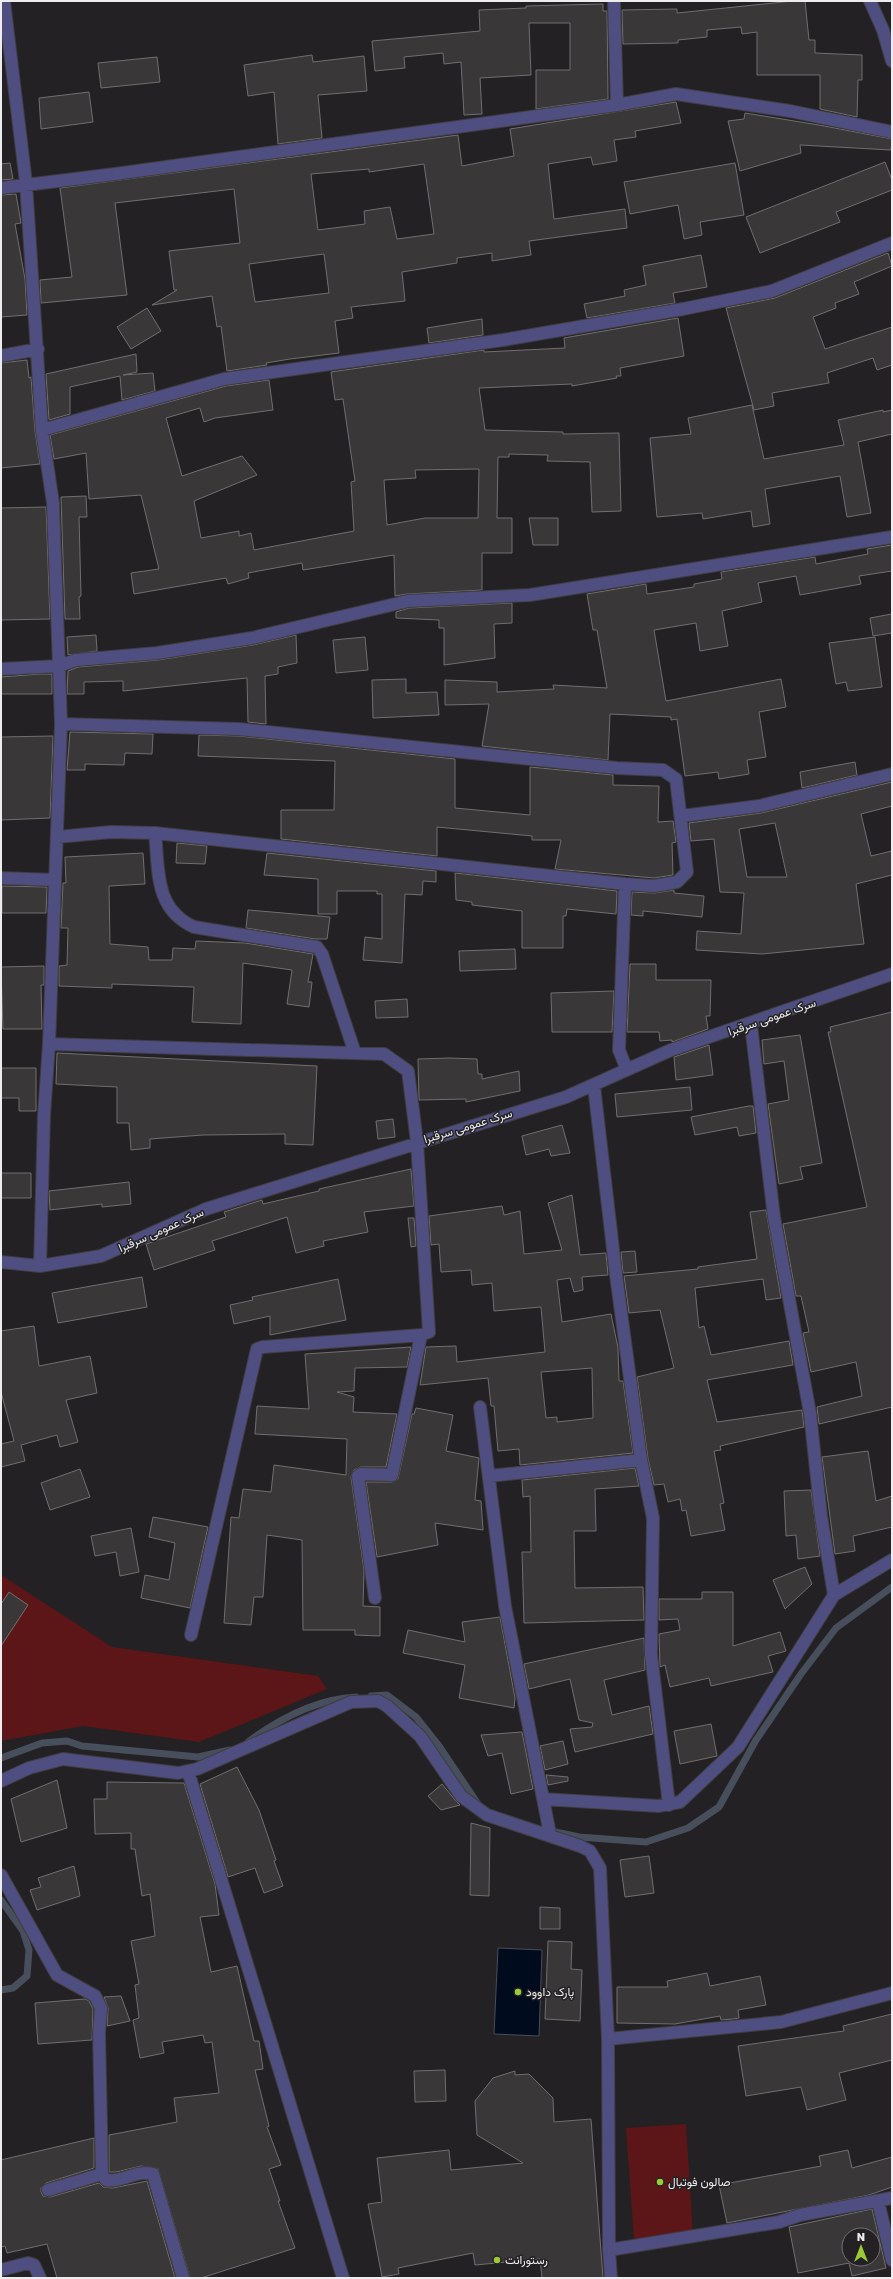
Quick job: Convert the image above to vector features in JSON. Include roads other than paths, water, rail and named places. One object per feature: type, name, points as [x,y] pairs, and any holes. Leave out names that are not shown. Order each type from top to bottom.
[{"type":"street","points":[[4,1],[26,183],[38,349],[42,430],[53,503],[61,724],[49,1044],[44,1115],[40,1266]]},
{"type":"street","points":[[614,1],[617,105]]},
{"type":"street","points":[[870,1],[889,40],[892,61]]},
{"type":"street","points":[[1,188],[26,183],[115,174],[617,105],[676,94],[790,112],[892,132]]},
{"type":"street","points":[[42,430],[224,379],[504,340],[683,309],[772,291],[892,243]]},
{"type":"street","points":[[1,356],[38,349]]},
{"type":"street","points":[[1,669],[59,666],[76,660],[157,653],[252,638],[408,601],[530,595],[892,537]]},
{"type":"street","points":[[57,837],[111,832],[155,833],[654,886],[677,882],[687,872],[682,816],[676,779],[663,770],[617,768],[239,729],[61,724]]},
{"type":"street","points":[[682,816],[759,806],[892,774]]},
{"type":"street","points":[[155,833],[161,889],[164,900],[182,922],[194,927],[317,947],[322,954],[355,1053]]},
{"type":"street","points":[[1,878],[55,880]]},
{"type":"street","points":[[626,884],[618,1050],[627,1070]]},
{"type":"street","name":"سرک عمومی سرقبرا","points":[[1,1262],[40,1266],[102,1256],[206,1209],[417,1142],[566,1097],[594,1086],[671,1050],[751,1024],[892,974]]},
{"type":"street","points":[[751,1024],[774,1217],[810,1412],[821,1516],[834,1595]]},
{"type":"street","points":[[49,1044],[384,1054],[408,1071],[417,1142],[430,1324],[429,1332],[421,1336],[263,1347],[257,1349],[191,1635]]},
{"type":"street","points":[[594,1086],[616,1275],[642,1460],[653,1518],[651,1654],[670,1805]]},
{"type":"street","points":[[375,1598],[358,1476],[361,1474],[392,1475],[421,1336]]},
{"type":"street","points":[[480,1407],[505,1606],[550,1834]]},
{"type":"street","points":[[489,1476],[642,1460]]},
{"type":"street","points":[[543,1799],[670,1805],[680,1802],[738,1747],[834,1595],[892,1560]]},
{"type":"street","points":[[1,1781],[28,1768],[63,1759],[178,1773],[188,1771],[197,1769],[351,1702],[378,1701],[387,1706],[420,1736],[461,1796],[488,1815],[550,1834],[590,1851],[600,1868],[608,2038],[609,2250],[611,2278]]},
{"type":"street","points":[[188,1771],[343,2278]]},
{"type":"street","points":[[1,1875],[57,1975],[94,1996],[102,2008],[99,2033],[102,2174],[106,2180],[113,2181],[141,2173],[153,2174],[183,2278]]},
{"type":"street","points":[[608,2038],[781,2022],[892,1993]]},
{"type":"street","points":[[48,2190],[102,2174]]},
{"type":"street","points":[[609,2250],[780,2222],[800,2216],[892,2198]]},
{"type":"street","points":[[878,2201],[892,2260]]},
{"type":"street","points":[[1,2270],[28,2262],[34,2265],[40,2278]]},
{"type":"water","name":"پارک داوود","points":[[498,1948],[542,1950],[539,2036],[494,2034]]},
{"type":"waterway","points":[[551,1831],[579,1837],[646,1842],[688,1828],[719,1807],[756,1740],[801,1674],[836,1628],[892,1587]]},
{"type":"waterway","points":[[371,1696],[387,1695],[416,1717],[439,1746],[478,1804]]},
{"type":"waterway","points":[[248,1742],[286,1718],[313,1706],[356,1697]]},
{"type":"waterway","points":[[1,1758],[42,1743],[67,1741],[82,1746],[198,1757],[230,1750]]},
{"type":"waterway","points":[[1,1900],[23,1931],[29,1950],[27,1976],[13,1988],[1,1990]]},
{"type":"place","name":"پارک داوود","points":[[518,1992]]},
{"type":"place","name":"صالون فوتبال","points":[[660,2182]]},
{"type":"place","name":"رستورانت","points":[[497,2260]]}]
